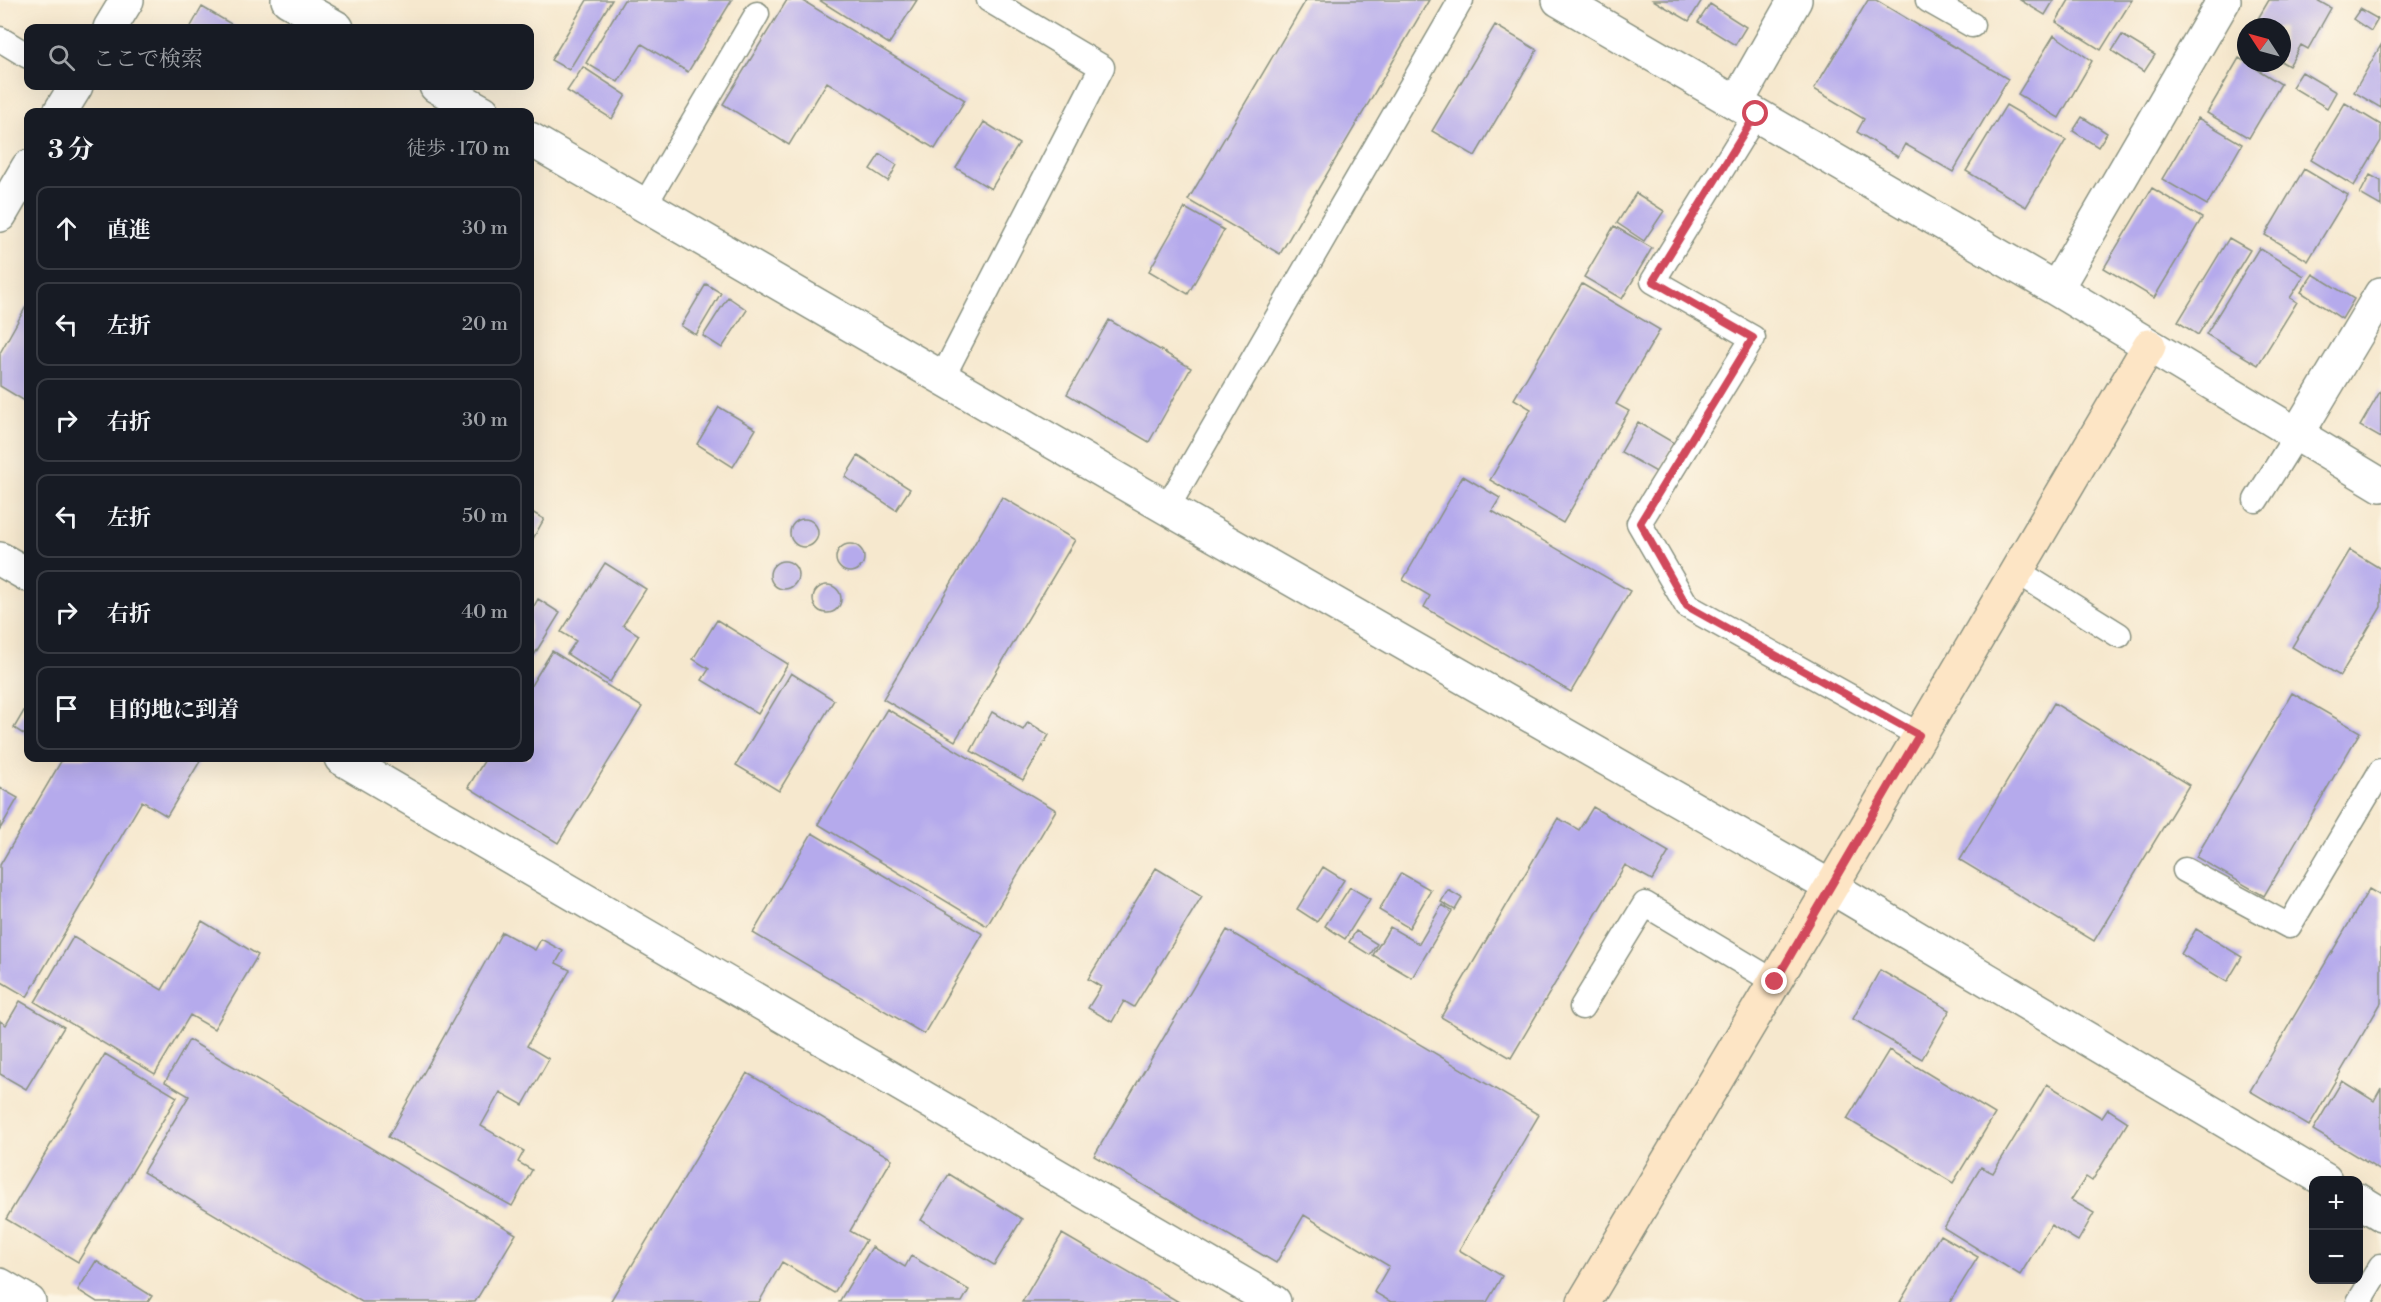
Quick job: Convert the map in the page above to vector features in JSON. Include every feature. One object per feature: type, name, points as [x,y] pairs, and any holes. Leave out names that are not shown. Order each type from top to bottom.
[{"type":"street","points":[[112,24],[127,0]]},
{"type":"street","points":[[288,0],[330,24]]},
{"type":"street","points":[[1559,0],[2056,289],[2296,436],[2381,485]]},
{"type":"street","points":[[1746,108],[1795,0]]},
{"type":"street","points":[[2056,289],[2224,0]]},
{"type":"street","points":[[62,108],[74,90]]},
{"type":"street","points":[[443,90],[476,108]]},
{"type":"street","points":[[534,142],[1831,887],[2318,1176]]},
{"type":"street","points":[[0,215],[24,174]]},
{"type":"street","points":[[2296,436],[2381,294]]},
{"type":"street","points":[[1584,1302],[2149,346]]},
{"type":"street","points":[[0,559],[24,573]]},
{"type":"street","points":[[347,762],[1274,1302]]},
{"type":"street","points":[[2363,1203],[2381,1214]]},
{"type":"street","points":[[0,1285],[29,1302]]},
{"type":"lane","points":[[942,378],[1102,67],[989,0]]},
{"type":"lane","points":[[1167,507],[1461,0]]},
{"type":"lane","points":[[1928,0],[1972,25]]},
{"type":"lane","points":[[644,206],[757,14]]},
{"type":"lane","points":[[0,39],[24,54]]},
{"type":"lane","points":[[1746,108],[1653,281],[1753,338],[1640,523],[1687,606],[1919,735]]},
{"type":"lane","points":[[2256,500],[2296,436]]},
{"type":"lane","points":[[2015,570],[2119,635]]},
{"type":"lane","points":[[2185,870],[2289,926],[2381,771]]},
{"type":"lane","points":[[1582,1007],[1645,904],[1775,982]]},
{"type":"lane","points":[[2359,1302],[2381,1266]]},
{"type":"building","points":[[587,0],[612,0],[569,70],[551,60]]},
{"type":"building","points":[[624,0],[732,0],[688,72],[642,44],[618,82],[586,63]]},
{"type":"building","points":[[787,0],[802,0],[965,100],[935,149],[827,82],[789,145],[723,104]]},
{"type":"building","points":[[819,0],[917,0],[889,44]]},
{"type":"building","points":[[1306,0],[1429,0],[1280,254],[1188,200]]},
{"type":"building","points":[[1653,0],[1702,0],[1689,21]]},
{"type":"building","points":[[1868,0],[1876,0],[2008,79],[1953,172],[1905,144],[1898,157],[1857,132],[1864,119],[1814,89]]},
{"type":"building","points":[[2020,0],[2054,0],[2045,15]]},
{"type":"building","points":[[2069,0],[2132,0],[2101,50],[2056,22]]},
{"type":"building","points":[[2269,0],[2317,0],[2331,8],[2308,49],[2301,45],[2291,62],[2291,18],[2258,18]]},
{"type":"building","points":[[1710,4],[1746,27],[1735,45],[1698,22]]},
{"type":"building","points":[[202,7],[231,24],[192,24]]},
{"type":"building","points":[[2360,9],[2378,19],[2371,31],[2353,19]]},
{"type":"building","points":[[1495,25],[1537,50],[1475,156],[1432,131]]},
{"type":"building","points":[[2054,35],[2092,61],[2059,118],[2018,94]]},
{"type":"building","points":[[2122,35],[2155,55],[2144,72],[2112,51]]},
{"type":"building","points":[[2381,45],[2381,108],[2354,92]]},
{"type":"building","points":[[2237,61],[2237,72],[2262,72],[2281,84],[2249,138],[2207,113]]},
{"type":"building","points":[[583,67],[626,95],[612,119],[567,91]]},
{"type":"building","points":[[2302,72],[2336,92],[2327,108],[2292,87]]},
{"type":"building","points":[[2345,103],[2381,125],[2381,141],[2354,186],[2311,160]]},
{"type":"building","points":[[2006,105],[2066,140],[2026,207],[1966,171]]},
{"type":"building","points":[[2082,117],[2107,133],[2098,147],[2073,131]]},
{"type":"building","points":[[2198,118],[2242,144],[2207,205],[2162,179]]},
{"type":"building","points":[[984,122],[1019,144],[991,189],[956,168]]},
{"type":"building","points":[[880,154],[897,165],[888,181],[870,169]]},
{"type":"building","points":[[2304,169],[2348,195],[2308,261],[2265,235]]},
{"type":"building","points":[[2370,175],[2381,181],[2381,206],[2360,194]]},
{"type":"building","points":[[2152,188],[2202,218],[2154,298],[2104,268]]},
{"type":"building","points":[[1636,193],[1664,211],[1644,241],[1617,223]]},
{"type":"building","points":[[1185,208],[1224,230],[1188,294],[1149,271]]},
{"type":"building","points":[[1614,226],[1652,248],[1622,299],[1584,277]]},
{"type":"building","points":[[2229,238],[2250,250],[2198,335],[2178,322]]},
{"type":"building","points":[[2259,248],[2304,276],[2290,298],[2297,302],[2258,365],[2206,334]]},
{"type":"building","points":[[2313,274],[2354,299],[2342,319],[2301,292]]},
{"type":"building","points":[[706,284],[721,293],[696,335],[681,326]]},
{"type":"building","points":[[1582,284],[1660,330],[1616,404],[1629,411],[1563,523],[1490,480],[1531,409],[1514,399]]},
{"type":"building","points":[[728,297],[747,310],[722,348],[703,336]]},
{"type":"building","points":[[24,310],[24,401],[0,386],[0,353]]},
{"type":"building","points":[[1109,320],[1191,368],[1149,442],[1067,394]]},
{"type":"building","points":[[2381,390],[2381,438],[2360,426]]},
{"type":"building","points":[[719,407],[756,429],[733,467],[697,444]]},
{"type":"building","points":[[1638,422],[1674,443],[1658,473],[1621,452]]},
{"type":"building","points":[[858,456],[910,489],[896,510],[845,477]]},
{"type":"building","points":[[1463,476],[1500,498],[1492,511],[1630,591],[1571,692],[1424,607],[1430,596],[1403,580]]},
{"type":"building","points":[[1002,497],[1075,540],[955,741],[883,699]]},
{"type":"building","points":[[534,513],[544,519],[534,537]]},
{"type":"building","points":[[804,519],[814,523],[818,533],[814,543],[804,547],[794,543],[790,533],[794,523]]},
{"type":"building","points":[[850,544],[860,548],[864,558],[860,568],[850,572],[840,568],[836,558],[840,548]]},
{"type":"building","points":[[2350,550],[2381,569],[2381,607],[2340,676],[2292,647]]},
{"type":"building","points":[[784,561],[794,565],[798,575],[794,585],[784,589],[774,585],[770,575],[774,565]]},
{"type":"building","points":[[605,563],[646,589],[623,625],[639,635],[610,682],[567,654],[576,641],[561,632]]},
{"type":"building","points":[[827,585],[837,589],[841,599],[837,609],[827,613],[817,609],[813,599],[817,589]]},
{"type":"building","points":[[538,599],[560,613],[534,655],[534,606]]},
{"type":"building","points":[[717,620],[788,664],[758,714],[702,680],[709,669],[693,659]]},
{"type":"building","points":[[552,651],[642,707],[558,843],[468,787],[484,762],[534,762],[534,680]]},
{"type":"building","points":[[791,673],[834,700],[779,791],[736,765]]},
{"type":"building","points":[[2292,693],[2360,732],[2264,896],[2196,857]]},
{"type":"building","points":[[2054,703],[2189,785],[2094,941],[1960,860]]},
{"type":"building","points":[[887,709],[1056,810],[987,926],[818,824]]},
{"type":"building","points":[[24,711],[24,734],[14,728]]},
{"type":"building","points":[[992,712],[1023,730],[1028,722],[1049,735],[1023,780],[971,751]]},
{"type":"building","points":[[61,762],[200,762],[167,816],[142,801],[27,997],[0,981],[0,865]]},
{"type":"building","points":[[0,788],[18,798],[0,829]]},
{"type":"building","points":[[1593,807],[1669,852],[1652,880],[1625,865],[1511,1058],[1441,1017],[1558,818],[1579,830]]},
{"type":"building","points":[[812,833],[983,934],[924,1034],[753,933]]},
{"type":"building","points":[[1323,867],[1344,880],[1317,922],[1297,909]]},
{"type":"building","points":[[1156,868],[1202,896],[1134,1007],[1124,1001],[1112,1022],[1088,1008],[1101,987],[1088,979]]},
{"type":"building","points":[[1401,873],[1431,890],[1409,928],[1379,910]]},
{"type":"building","points":[[1350,887],[1370,899],[1345,939],[1325,926]]},
{"type":"building","points":[[2369,889],[2381,896],[2381,1003],[2309,1126],[2250,1091]]},
{"type":"building","points":[[1448,890],[1462,898],[1455,910],[1441,902]]},
{"type":"building","points":[[1442,905],[1452,911],[1412,978],[1373,955],[1390,927],[1419,944]]},
{"type":"building","points":[[202,921],[258,955],[214,1029],[190,1015],[155,1074],[35,1002],[73,937],[162,990]]},
{"type":"building","points":[[2196,929],[2242,957],[2227,982],[2181,954]]},
{"type":"building","points":[[1227,930],[1539,1115],[1459,1250],[1502,1276],[1487,1302],[1391,1302],[1374,1292],[1389,1266],[1304,1215],[1276,1263],[1094,1156]]},
{"type":"building","points":[[1356,931],[1377,944],[1370,955],[1349,942]]},
{"type":"building","points":[[502,932],[535,950],[541,939],[563,951],[556,963],[570,970],[527,1046],[549,1059],[523,1105],[500,1092],[481,1126],[524,1151],[518,1162],[532,1170],[512,1206],[388,1137]]},
{"type":"building","points":[[1880,970],[1950,1010],[1922,1059],[1853,1019]]},
{"type":"building","points":[[20,1001],[64,1027],[26,1089],[0,1074],[0,1021],[6,1025]]},
{"type":"building","points":[[189,1040],[516,1234],[475,1302],[362,1302],[143,1172],[189,1096],[165,1082]]},
{"type":"building","points":[[1889,1050],[1995,1114],[1953,1183],[1847,1119]]},
{"type":"building","points":[[105,1054],[177,1097],[78,1262],[6,1219]]},
{"type":"building","points":[[747,1073],[892,1159],[850,1231],[866,1240],[834,1293],[782,1262],[759,1302],[610,1302]]},
{"type":"building","points":[[2342,1081],[2374,1101],[2381,1088],[2381,1171],[2313,1130]]},
{"type":"building","points":[[2047,1084],[2102,1118],[2108,1109],[2128,1122],[2092,1181],[2086,1177],[2071,1200],[2094,1213],[2078,1241],[2051,1225],[2020,1275],[1944,1228],[1981,1167],[1993,1173]]},
{"type":"building","points":[[949,1174],[1022,1219],[994,1265],[921,1220]]},
{"type":"building","points":[[1062,1234],[1179,1302],[1022,1302]]},
{"type":"building","points":[[1940,1235],[1978,1257],[1950,1302],[1900,1302]]},
{"type":"building","points":[[872,1247],[905,1267],[911,1256],[969,1290],[962,1302],[839,1302]]},
{"type":"building","points":[[96,1261],[152,1296],[148,1302],[97,1302],[78,1290]]},
{"type":"route","points":[[1756,114],[1653,281],[1753,338],[1640,523],[1687,606],[1919,735],[1775,982]]}]
